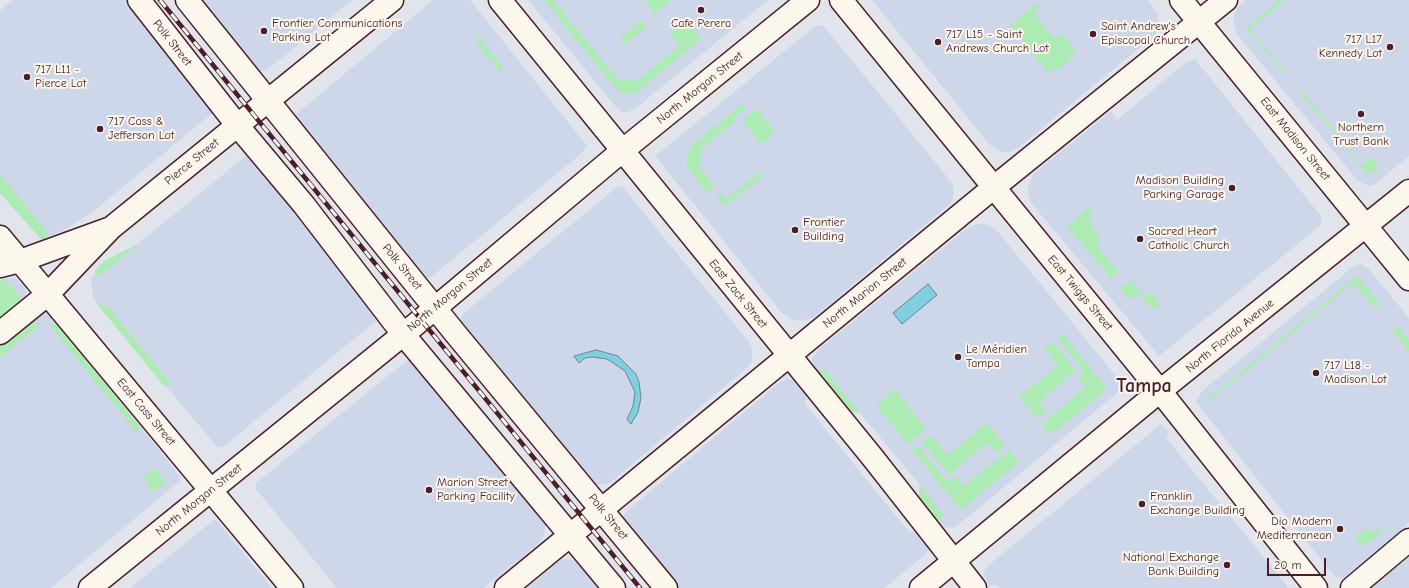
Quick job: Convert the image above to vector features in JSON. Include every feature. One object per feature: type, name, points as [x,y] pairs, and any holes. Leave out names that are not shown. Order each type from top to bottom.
[{"type":"street","name":"Polk Street","points":[[139,0],[238,125],[304,205],[403,334],[614,588]]},
{"type":"street","name":"Polk Street","points":[[187,0],[435,307],[666,588]]},
{"type":"street","name":"Pierce Street","points":[[0,333],[48,294],[111,228],[392,0]]},
{"type":"street","name":"East Zack Street","points":[[500,0],[788,356],[873,458],[975,588]]},
{"type":"street","name":"North Morgan Street","points":[[90,588],[403,334],[622,151],[808,0]]},
{"type":"street","name":"East Twiggs Street","points":[[841,0],[1160,391],[1316,588]]},
{"type":"street","name":"East Madison Street","points":[[1181,0],[1409,279]]},
{"type":"street","name":"North Marion Street","points":[[506,588],[993,188],[1226,0]]},
{"type":"street","name":"North Florida Avenue","points":[[921,588],[1160,391],[1409,191]]},
{"type":"street","points":[[10,264],[111,228]]},
{"type":"street","name":"East Cass Street","points":[[0,236],[10,264],[48,294],[292,588]]},
{"type":"street","points":[[1352,588],[1409,540]]},
{"type":"shaded area","name":"717 Cass & Jefferson Lot","points":[[12,0],[126,0],[215,111],[95,210],[66,229],[42,240],[0,193],[0,11]]},
{"type":"shaded area","name":"Frontier Communications Parking Lot","points":[[198,0],[352,0],[271,67],[265,71],[260,71],[256,70]]},
{"type":"shaded area","points":[[433,0],[470,0],[587,146],[582,153],[431,277],[426,278],[422,277],[296,120],[296,115]]},
{"type":"shaded area","points":[[528,0],[768,0],[636,108],[628,112],[621,112]]},
{"type":"shaded area","points":[[872,0],[1148,0],[1158,14],[1158,27],[1156,34],[1018,148],[1009,152],[1003,152],[997,150],[989,144]]},
{"type":"shaded area","points":[[1247,0],[1409,0],[1409,156],[1374,185],[1369,186],[1358,181],[1237,34],[1233,20],[1235,13],[1237,8]]},
{"type":"shaded area","points":[[817,25],[821,25],[826,29],[948,178],[953,185],[954,193],[951,203],[813,318],[798,321],[791,319],[782,313],[655,156]]},
{"type":"shaded area","points":[[1196,60],[1321,216],[1322,220],[1320,226],[1159,356],[1032,204],[1028,195],[1028,188],[1033,174],[1111,111],[1117,120],[1185,63]]},
{"type":"shaded area","points":[[246,156],[253,158],[380,313],[377,320],[224,446],[218,448],[97,304],[93,296],[91,280],[98,267],[106,260],[136,245]]},
{"type":"shaded area","points":[[622,186],[749,342],[752,349],[752,360],[750,365],[610,483],[596,485],[589,482],[459,323],[459,320],[464,313],[617,187]]},
{"type":"shaded area","points":[[982,223],[995,228],[1123,385],[1123,388],[974,512],[955,527],[948,528],[937,522],[919,484],[860,413],[846,411],[813,370],[811,364],[812,359],[819,349],[967,228]]},
{"type":"shaded area","points":[[1360,264],[1369,269],[1409,318],[1409,522],[1397,535],[1342,579],[1335,577],[1196,402],[1202,391],[1354,266]]},
{"type":"shaded area","points":[[15,277],[25,287],[26,296],[0,318],[0,280]]},
{"type":"shaded area","points":[[45,311],[52,317],[180,476],[180,481],[51,588],[0,588],[0,345]]},
{"type":"shaded area","points":[[411,357],[546,522],[544,536],[538,544],[483,588],[337,588],[256,489],[256,483]]},
{"type":"shaded area","points":[[791,379],[797,382],[804,389],[807,395],[805,404],[909,532],[916,532],[925,538],[928,550],[925,555],[884,588],[673,588],[624,522],[624,515],[781,381]]},
{"type":"shaded area","name":"Franklin Exchange Building","points":[[1161,424],[1169,432],[1166,438],[1289,588],[1000,588],[997,585],[989,586],[984,575],[985,570],[990,564]]},
{"type":"shaded area","points":[[214,520],[217,521],[272,588],[130,588]]},
{"type":"shaded area","points":[[1409,553],[1409,588],[1367,588]]},
{"type":"shaded area","points":[[566,559],[581,561],[606,588],[527,588],[558,562]]},
{"type":"green space","points":[[544,0],[553,0],[617,79],[637,81],[680,46],[670,33],[686,20],[701,39],[634,94],[619,92]]},
{"type":"green space","points":[[647,0],[670,1],[655,13],[646,3]]},
{"type":"green space","points":[[1279,0],[1285,0],[1250,29],[1286,72],[1284,73],[1246,28]]},
{"type":"green space","points":[[1037,3],[1040,7],[1033,13],[1054,39],[1062,33],[1076,51],[1070,55],[1072,58],[1057,70],[1055,68],[1048,73],[1010,26]]},
{"type":"green space","points":[[642,20],[647,26],[625,44],[620,38]]},
{"type":"green space","points":[[479,38],[504,69],[500,72],[475,41]]},
{"type":"green space","points":[[1302,91],[1362,165],[1372,157],[1379,166],[1368,175],[1299,92]]},
{"type":"green space","points":[[742,104],[746,108],[733,118],[735,121],[701,148],[700,168],[714,186],[707,193],[687,167],[689,148]]},
{"type":"green space","points":[[757,109],[775,132],[761,144],[742,121]]},
{"type":"green space","points":[[761,171],[764,175],[725,206],[716,196],[720,193],[726,200]]},
{"type":"green space","points":[[0,174],[47,232],[47,239],[42,240],[0,193]]},
{"type":"green space","points":[[1092,205],[1089,222],[1099,235],[1098,243],[1096,245],[1118,272],[1111,278],[1067,226]]},
{"type":"green space","points":[[138,245],[98,277],[95,271],[106,260]]},
{"type":"green space","points":[[1357,276],[1380,304],[1374,308],[1353,283],[1210,401],[1208,399]]},
{"type":"green space","points":[[5,279],[22,300],[0,318],[0,280]]},
{"type":"green space","points":[[1131,280],[1145,297],[1151,292],[1160,304],[1155,309],[1151,308],[1138,293],[1130,300],[1120,289]]},
{"type":"green space","points":[[99,300],[104,307],[107,305],[171,384],[164,386],[98,305]]},
{"type":"green space","points":[[31,321],[41,324],[0,357],[0,345]]},
{"type":"green space","points":[[49,324],[58,325],[141,428],[137,433]]},
{"type":"green space","points":[[1397,326],[1409,340],[1409,352],[1392,330]]},
{"type":"green space","points":[[1063,334],[1107,389],[1051,435],[1042,424],[1086,387],[1077,376],[1084,371],[1057,338]]},
{"type":"green space","points":[[1053,342],[1076,370],[1039,402],[1046,411],[1037,419],[1019,397],[1058,365],[1044,348]]},
{"type":"green space","points":[[824,369],[860,413],[846,411],[817,375]]},
{"type":"green space","points":[[895,390],[926,429],[908,444],[876,405]]},
{"type":"green space","points":[[987,423],[1005,445],[997,453],[988,442],[949,475],[922,442],[931,435],[948,455]]},
{"type":"green space","points":[[918,446],[947,482],[955,476],[964,486],[1009,450],[1019,462],[961,510],[912,450]]},
{"type":"green space","points":[[155,468],[166,482],[153,492],[143,478]]},
{"type":"green space","points":[[919,485],[944,516],[937,522],[919,500]]},
{"type":"green space","points":[[1367,528],[1372,534],[1380,528],[1383,531],[1363,547],[1355,537]]},
{"type":"water","points":[[928,284],[937,295],[902,324],[893,313]]},
{"type":"water","points":[[596,350],[618,356],[636,374],[639,382],[641,398],[638,412],[631,424],[627,419],[633,406],[635,392],[625,371],[607,359],[592,357],[585,358],[579,363],[574,356]]},
{"type":"railway","points":[[160,0],[640,588]]},
{"type":"place","name":"Cafe Perera","points":[[701,10]]},
{"type":"place","name":"Frontier Communications Parking Lot","points":[[264,31]]},
{"type":"place","name":"Saint Andrew's Episcopal Church","points":[[1093,34]]},
{"type":"place","name":"717 L15 - Saint Andrews Church Lot","points":[[938,42]]},
{"type":"place","name":"717 L17 Kennedy Lot","points":[[1390,47]]},
{"type":"place","name":"717 L11 - Pierce Lot","points":[[27,77]]},
{"type":"place","name":"Northern Trust Bank","points":[[1361,114]]},
{"type":"place","name":"717 Cass & Jefferson Lot","points":[[100,129]]},
{"type":"place","name":"Madison Building Parking Garage","points":[[1232,188]]},
{"type":"place","name":"Frontier Building","points":[[795,230]]},
{"type":"place","name":"Sacred Heart Catholic Church","points":[[1140,239]]},
{"type":"place","name":"Le Méridien Tampa","points":[[958,357]]},
{"type":"place","name":"717 L18 - Madison Lot","points":[[1316,373]]},
{"type":"place","name":"Marion Street Parking Facility","points":[[429,490]]},
{"type":"place","name":"Franklin Exchange Building","points":[[1142,504]]},
{"type":"place","name":"Dio Modern Mediterranean","points":[[1340,529]]},
{"type":"place","name":"National Exchange Bank Building","points":[[1227,565]]},
{"type":"district","name":"Tampa","points":[[1144,386]]}]
